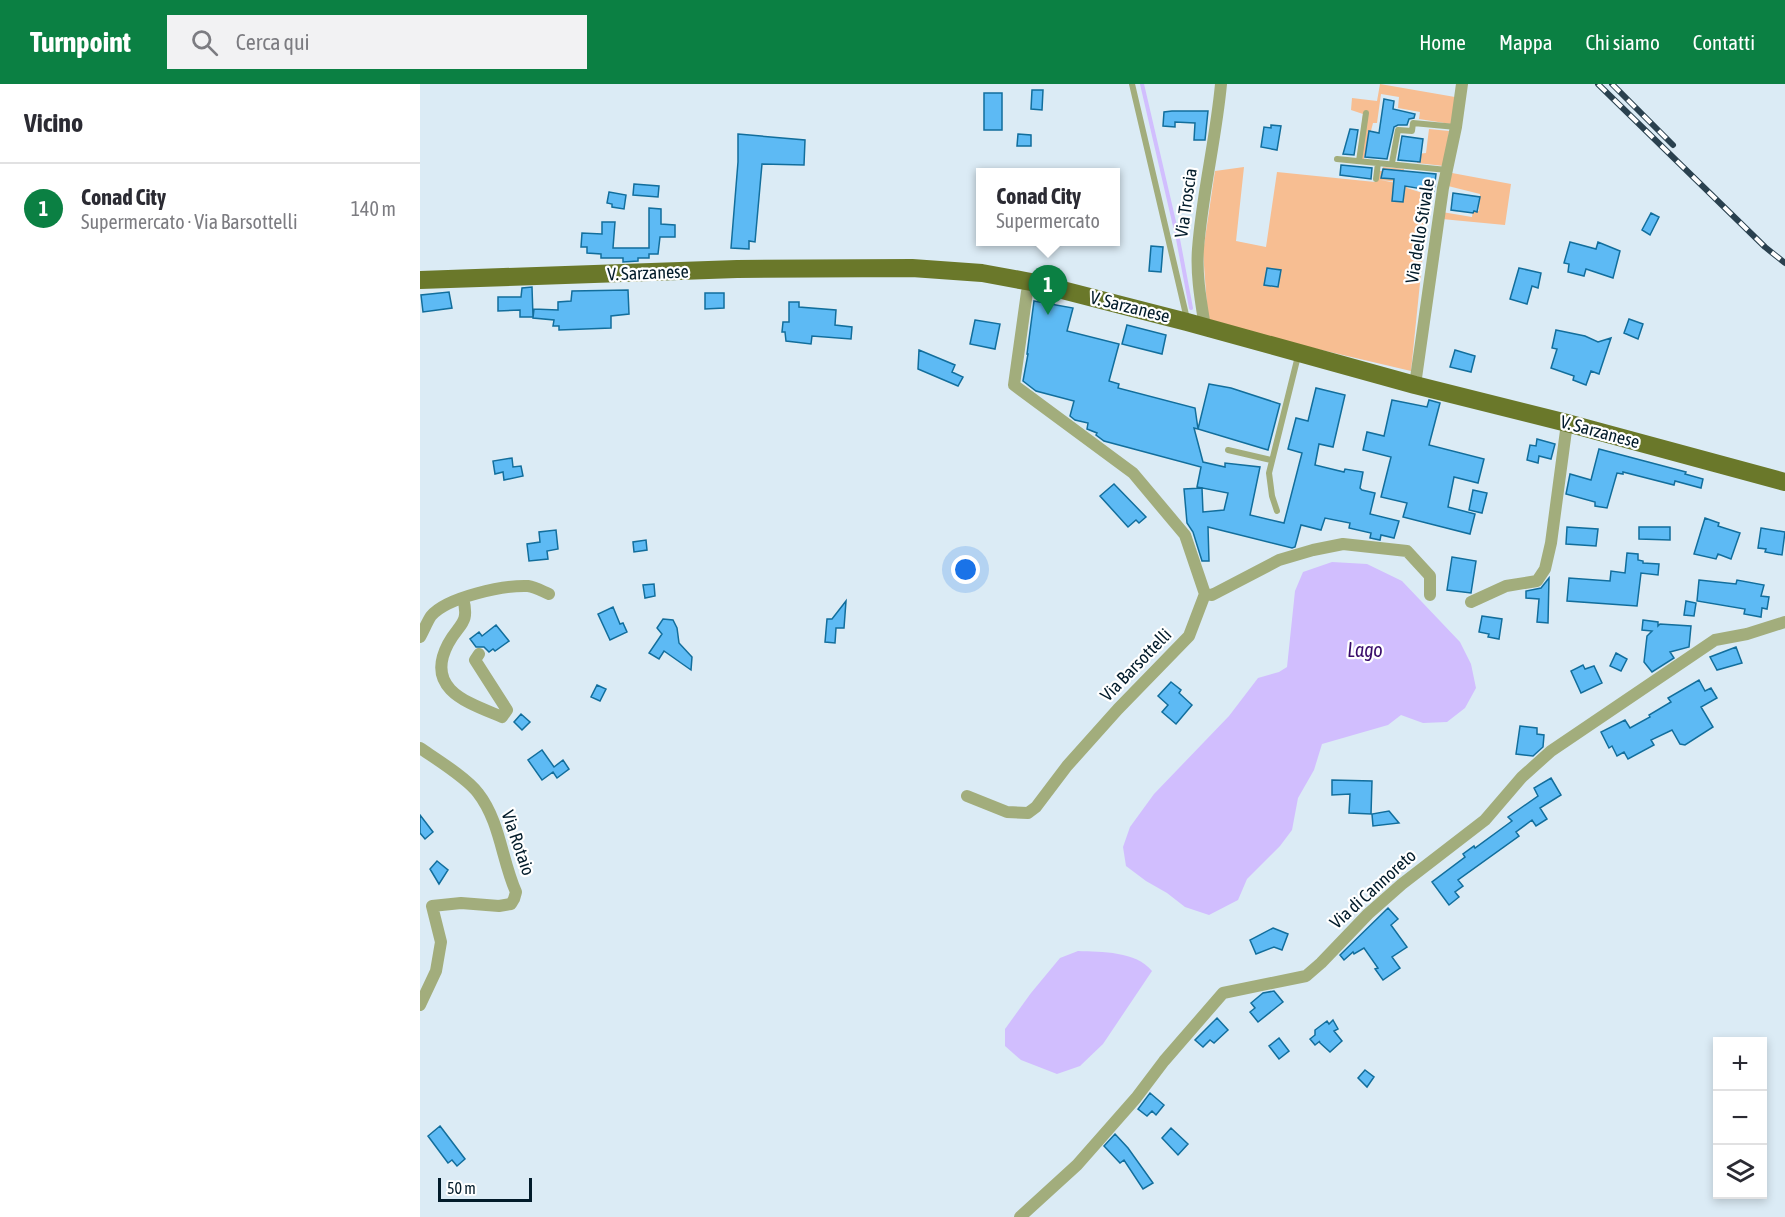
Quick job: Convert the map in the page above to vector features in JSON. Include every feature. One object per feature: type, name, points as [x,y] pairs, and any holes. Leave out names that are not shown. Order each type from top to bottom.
[{"type":"main road","name":"V. Sarzanese","points":[[420,280],[737,269],[912,268],[982,273],[1031,282],[1785,482]]},
{"type":"street","name":"Via Troscia","points":[[1196,325],[1200,300],[1198,251],[1221,84]]},
{"type":"street","name":"Via dello Stivale","points":[[1415,384],[1443,188],[1456,127],[1462,84]]},
{"type":"street","points":[[1031,282],[1027,292],[1014,385],[1133,473],[1185,535],[1205,594],[1212,595],[1279,561],[1313,550],[1343,544],[1407,551],[1431,576],[1430,595]]},
{"type":"street","points":[[1471,602],[1506,586],[1537,581],[1545,569],[1551,543],[1567,423]]},
{"type":"street","points":[[420,637],[432,615],[448,604],[463,598],[514,586],[531,586],[549,594]]},
{"type":"street","name":"Via Barsottelli","points":[[968,796],[1007,812],[1028,813],[1036,807],[1067,766],[1118,709],[1189,636],[1205,594]]},
{"type":"street","points":[[463,598],[467,613],[448,644],[442,662],[444,680],[452,692],[463,701],[502,717],[507,710],[475,660],[479,654]]},
{"type":"street","name":"Via di Cannoreto","points":[[1020,1217],[1077,1165],[1223,993],[1306,976],[1376,906],[1442,851],[1485,820],[1522,777],[1551,751],[1715,640],[1747,634],[1785,622]]},
{"type":"street","name":"Via Rotaio","points":[[420,748],[477,791],[486,806],[502,847],[516,892],[511,904],[499,906],[462,903],[432,906],[441,942],[436,971],[420,1005]]},
{"type":"lane","points":[[1132,84],[1196,325]]},
{"type":"lane","points":[[1359,161],[1366,113]]},
{"type":"lane","points":[[1392,163],[1398,130],[1412,131],[1413,123],[1456,127]]},
{"type":"lane","points":[[1337,159],[1447,170]]},
{"type":"lane","points":[[1376,179],[1378,163]]},
{"type":"lane","points":[[1277,511],[1272,496],[1269,472],[1299,352]]},
{"type":"lane","points":[[1228,450],[1271,460]]},
{"type":"shaded area","points":[[1380,84],[1455,97],[1451,124],[1419,119],[1420,112],[1398,108],[1399,97],[1381,94],[1377,123],[1373,123],[1363,162],[1357,161],[1363,114],[1351,110],[1352,98],[1377,101]]},
{"type":"shaded area","points":[[1429,129],[1449,131],[1444,166],[1417,163],[1417,154],[1426,153]]},
{"type":"shaded area","points":[[1244,167],[1236,241],[1266,247],[1277,172],[1375,182],[1377,171],[1382,171],[1383,167],[1404,169],[1403,176],[1408,183],[1380,180],[1408,185],[1407,188],[1429,195],[1411,371],[1296,344],[1208,319],[1203,252],[1215,171]]},
{"type":"shaded area","points":[[1452,173],[1511,184],[1505,225],[1442,219],[1442,212],[1472,217],[1473,210],[1479,211],[1480,194],[1448,186]]},
{"type":"water","name":"Lago","points":[[1332,562],[1367,564],[1402,581],[1460,642],[1471,664],[1476,688],[1465,708],[1447,722],[1423,723],[1401,715],[1388,725],[1322,744],[1314,770],[1298,798],[1292,830],[1280,846],[1247,879],[1238,900],[1209,915],[1185,907],[1126,866],[1123,847],[1130,827],[1154,794],[1229,716],[1258,678],[1279,672],[1287,667],[1295,591],[1303,572]]},
{"type":"water","points":[[1078,951],[1108,952],[1128,956],[1145,964],[1152,971],[1103,1044],[1080,1066],[1057,1074],[1021,1060],[1005,1046],[1005,1029],[1060,958]]},
{"type":"building","points":[[1032,90],[1043,90],[1042,110],[1031,109]]},
{"type":"building","points":[[984,93],[1002,93],[1002,130],[984,130]]},
{"type":"building","points":[[1384,99],[1394,101],[1393,109],[1415,114],[1414,118],[1409,119],[1407,125],[1394,127],[1387,159],[1365,157],[1369,131],[1379,133]]},
{"type":"building","points":[[1208,111],[1205,140],[1194,140],[1195,123],[1175,122],[1175,127],[1163,126],[1164,112]]},
{"type":"building","points":[[1271,125],[1281,126],[1277,150],[1261,147],[1264,127],[1271,128]]},
{"type":"building","points":[[1350,129],[1358,130],[1354,155],[1343,154]]},
{"type":"building","points":[[738,134],[805,140],[804,165],[762,164],[755,242],[749,241],[749,249],[731,248]]},
{"type":"building","points":[[1018,134],[1031,135],[1031,146],[1017,146]]},
{"type":"building","points":[[1402,136],[1423,139],[1420,162],[1398,160]]},
{"type":"building","points":[[1341,165],[1372,168],[1371,179],[1340,175]]},
{"type":"building","points":[[1383,169],[1436,174],[1434,191],[1405,186],[1403,202],[1392,201],[1394,179],[1381,178]]},
{"type":"building","points":[[634,184],[659,186],[658,197],[633,195]]},
{"type":"building","points":[[609,192],[626,195],[624,209],[612,207],[612,204],[607,203]]},
{"type":"building","points":[[1453,193],[1480,197],[1477,212],[1451,210]]},
{"type":"building","points":[[649,208],[661,209],[661,224],[675,225],[675,237],[660,237],[658,254],[649,254],[649,258],[638,258],[638,261],[623,262],[623,258],[601,258],[601,254],[587,253],[587,247],[581,247],[582,233],[602,234],[602,222],[615,222],[613,248],[649,248]]},
{"type":"building","points":[[1651,213],[1659,217],[1650,235],[1642,230]]},
{"type":"building","points":[[1570,242],[1596,249],[1598,242],[1620,251],[1613,278],[1586,269],[1584,276],[1568,272],[1569,264],[1564,263]]},
{"type":"building","points":[[1151,246],[1163,247],[1161,272],[1149,271]]},
{"type":"building","points":[[1267,268],[1281,270],[1278,287],[1264,285]]},
{"type":"building","points":[[1519,268],[1541,273],[1538,288],[1532,286],[1527,304],[1510,299]]},
{"type":"building","points":[[532,287],[533,317],[520,317],[520,310],[498,311],[498,297],[521,297],[522,288]]},
{"type":"building","points":[[628,290],[629,314],[611,316],[611,328],[559,330],[559,326],[553,326],[554,320],[533,318],[534,309],[558,310],[558,302],[571,301],[572,291]]},
{"type":"building","points":[[449,292],[452,308],[423,312],[421,295]]},
{"type":"building","points":[[705,293],[724,293],[724,308],[705,309]]},
{"type":"building","points":[[1034,301],[1073,308],[1067,331],[1119,344],[1109,381],[1119,384],[1118,388],[1195,408],[1198,429],[1194,428],[1203,462],[1225,467],[1225,463],[1260,467],[1250,515],[1284,523],[1302,453],[1288,449],[1296,418],[1308,421],[1316,388],[1345,395],[1333,447],[1319,444],[1315,465],[1344,472],[1345,469],[1363,472],[1360,488],[1375,493],[1370,514],[1399,521],[1394,538],[1381,535],[1380,540],[1370,538],[1371,533],[1349,528],[1350,523],[1325,518],[1321,530],[1301,525],[1295,547],[1292,548],[1208,527],[1209,561],[1202,561],[1193,532],[1187,523],[1184,489],[1202,488],[1203,512],[1224,510],[1228,493],[1197,487],[1201,467],[1104,441],[1096,435],[1097,433],[1087,429],[1088,423],[1075,420],[1070,416],[1074,401],[1036,391],[1023,381]]},
{"type":"building","points":[[789,302],[799,302],[799,307],[836,310],[835,325],[852,327],[851,339],[812,336],[811,344],[786,341],[785,332],[782,332],[783,322],[789,322]]},
{"type":"building","points":[[1629,319],[1643,324],[1638,339],[1624,333]]},
{"type":"building","points":[[975,320],[1000,324],[995,349],[970,344]]},
{"type":"building","points":[[1127,325],[1166,335],[1162,354],[1122,344]]},
{"type":"building","points":[[1556,330],[1585,336],[1598,342],[1611,338],[1599,374],[1591,371],[1586,385],[1573,380],[1574,376],[1551,368],[1557,349],[1552,348]]},
{"type":"building","points":[[919,350],[955,365],[952,372],[963,377],[958,386],[918,369]]},
{"type":"building","points":[[1455,350],[1475,356],[1471,372],[1450,367]]},
{"type":"building","points":[[1209,384],[1231,388],[1280,404],[1268,450],[1198,429]]},
{"type":"building","points":[[1392,400],[1427,407],[1429,400],[1440,403],[1429,445],[1484,459],[1478,483],[1454,477],[1448,507],[1475,514],[1470,534],[1403,517],[1407,503],[1381,497],[1391,457],[1363,450],[1367,432],[1384,436]]},
{"type":"building","points":[[1537,439],[1555,444],[1551,459],[1539,456],[1538,463],[1527,460],[1530,445],[1536,446]]},
{"type":"building","points":[[1599,449],[1686,472],[1685,474],[1703,479],[1701,488],[1675,481],[1674,485],[1623,472],[1623,474],[1617,473],[1607,508],[1595,506],[1595,502],[1566,494],[1570,474],[1591,480]]},
{"type":"building","points":[[512,458],[513,467],[521,466],[523,476],[504,480],[503,472],[495,474],[493,461]]},
{"type":"building","points":[[1114,484],[1146,517],[1139,523],[1136,520],[1128,527],[1100,496]]},
{"type":"building","points":[[1473,490],[1487,493],[1482,513],[1469,510]]},
{"type":"building","points":[[1705,518],[1719,523],[1718,526],[1740,533],[1731,559],[1718,554],[1716,559],[1694,554]]},
{"type":"building","points":[[1567,527],[1598,529],[1596,546],[1566,544]]},
{"type":"building","points":[[1639,527],[1670,527],[1670,540],[1639,539]]},
{"type":"building","points":[[1761,528],[1785,532],[1782,555],[1765,552],[1766,549],[1758,548]]},
{"type":"building","points":[[556,530],[558,549],[547,551],[548,559],[529,561],[527,544],[540,542],[539,532]]},
{"type":"building","points":[[646,540],[647,550],[634,552],[633,542]]},
{"type":"building","points":[[1627,553],[1638,554],[1638,560],[1643,563],[1659,564],[1658,575],[1641,573],[1637,606],[1567,601],[1569,578],[1610,581],[1611,571],[1625,573]]},
{"type":"building","points":[[1452,557],[1476,561],[1471,593],[1447,590]]},
{"type":"building","points":[[1549,578],[1548,623],[1537,622],[1539,599],[1526,598],[1526,591],[1541,588]]},
{"type":"building","points":[[1699,580],[1736,584],[1737,580],[1764,585],[1761,596],[1769,597],[1767,609],[1762,608],[1761,617],[1744,614],[1745,609],[1697,601]]},
{"type":"building","points":[[654,584],[655,596],[645,598],[643,585]]},
{"type":"building","points":[[846,601],[844,628],[836,628],[835,643],[825,642],[827,619],[832,619]]},
{"type":"building","points":[[1686,601],[1696,603],[1694,616],[1684,615]]},
{"type":"building","points":[[613,607],[620,624],[623,623],[627,632],[610,640],[598,614]]},
{"type":"building","points":[[1482,616],[1502,619],[1499,639],[1479,632]]},
{"type":"building","points":[[663,619],[673,620],[677,628],[679,643],[692,657],[691,670],[664,651],[659,659],[649,653],[662,634],[657,628]]},
{"type":"building","points":[[1643,620],[1658,622],[1658,626],[1660,624],[1691,626],[1689,647],[1670,652],[1674,658],[1652,672],[1644,662],[1647,636],[1652,631],[1642,630]]},
{"type":"building","points":[[496,625],[509,641],[495,651],[493,649],[489,652],[484,647],[476,647],[470,639],[479,632],[482,636]]},
{"type":"building","points":[[1736,647],[1742,663],[1717,670],[1710,657]]},
{"type":"building","points":[[1616,653],[1627,659],[1621,671],[1610,666]]},
{"type":"building","points":[[1583,665],[1585,669],[1594,666],[1602,683],[1581,693],[1571,671]]},
{"type":"building","points":[[1699,680],[1705,691],[1711,688],[1717,698],[1701,707],[1713,727],[1685,745],[1680,744],[1672,730],[1651,740],[1654,745],[1628,759],[1624,752],[1617,756],[1612,746],[1609,748],[1601,732],[1625,720],[1630,728],[1671,702],[1668,698]]},
{"type":"building","points":[[1171,682],[1181,690],[1179,693],[1192,705],[1176,724],[1162,712],[1168,705],[1158,696]]},
{"type":"building","points":[[597,685],[606,689],[600,701],[591,697]]},
{"type":"building","points":[[521,714],[530,722],[522,730],[514,722]]},
{"type":"building","points":[[1520,726],[1537,728],[1537,734],[1544,735],[1543,747],[1533,756],[1516,754]]},
{"type":"building","points":[[542,750],[554,767],[563,760],[569,769],[557,778],[553,772],[542,780],[528,760]]},
{"type":"building","points":[[1551,778],[1561,795],[1540,808],[1547,819],[1536,826],[1532,820],[1516,832],[1519,836],[1458,880],[1463,886],[1455,892],[1459,897],[1449,905],[1432,882],[1465,857],[1463,854],[1512,821],[1508,817],[1538,796],[1534,788]]},
{"type":"building","points":[[1332,780],[1372,781],[1371,814],[1349,813],[1350,794],[1332,795]]},
{"type":"building","points":[[1389,811],[1399,823],[1373,826],[1372,814]]},
{"type":"building","points":[[420,815],[433,832],[425,839],[420,833]]},
{"type":"building","points":[[437,861],[448,870],[439,884],[430,869]]},
{"type":"building","points":[[1388,908],[1398,919],[1391,925],[1407,947],[1392,957],[1400,968],[1383,980],[1375,969],[1378,968],[1364,948],[1354,954],[1353,952],[1344,960],[1340,955]]},
{"type":"building","points":[[1273,928],[1288,934],[1282,950],[1274,947],[1256,954],[1250,940]]},
{"type":"building","points":[[1274,991],[1283,1002],[1258,1022],[1250,1012],[1255,1008],[1251,1003],[1263,993]]},
{"type":"building","points":[[1217,1018],[1228,1030],[1214,1043],[1210,1040],[1203,1047],[1195,1040]]},
{"type":"building","points":[[1333,1020],[1338,1029],[1334,1031],[1342,1041],[1330,1052],[1320,1041],[1315,1045],[1310,1039],[1315,1035],[1315,1030],[1327,1021],[1329,1024]]},
{"type":"building","points":[[1279,1038],[1289,1051],[1279,1059],[1269,1046]]},
{"type":"building","points":[[1365,1070],[1374,1077],[1367,1087],[1358,1078]]},
{"type":"building","points":[[1150,1093],[1164,1105],[1156,1115],[1152,1111],[1147,1116],[1138,1109]]},
{"type":"building","points":[[440,1126],[465,1159],[457,1166],[452,1160],[448,1163],[428,1136]]},
{"type":"building","points":[[1171,1128],[1188,1144],[1178,1155],[1162,1138]]},
{"type":"building","points":[[1115,1134],[1153,1183],[1143,1189],[1124,1160],[1120,1163],[1104,1146]]},
{"type":"waterway","points":[[1142,84],[1178,239],[1191,308]]},
{"type":"railway","points":[[1598,84],[1765,247],[1785,263]]},
{"type":"railway","points":[[1612,84],[1673,145]]},
{"type":"place","name":"Conad City","points":[[1048,315]]}]
